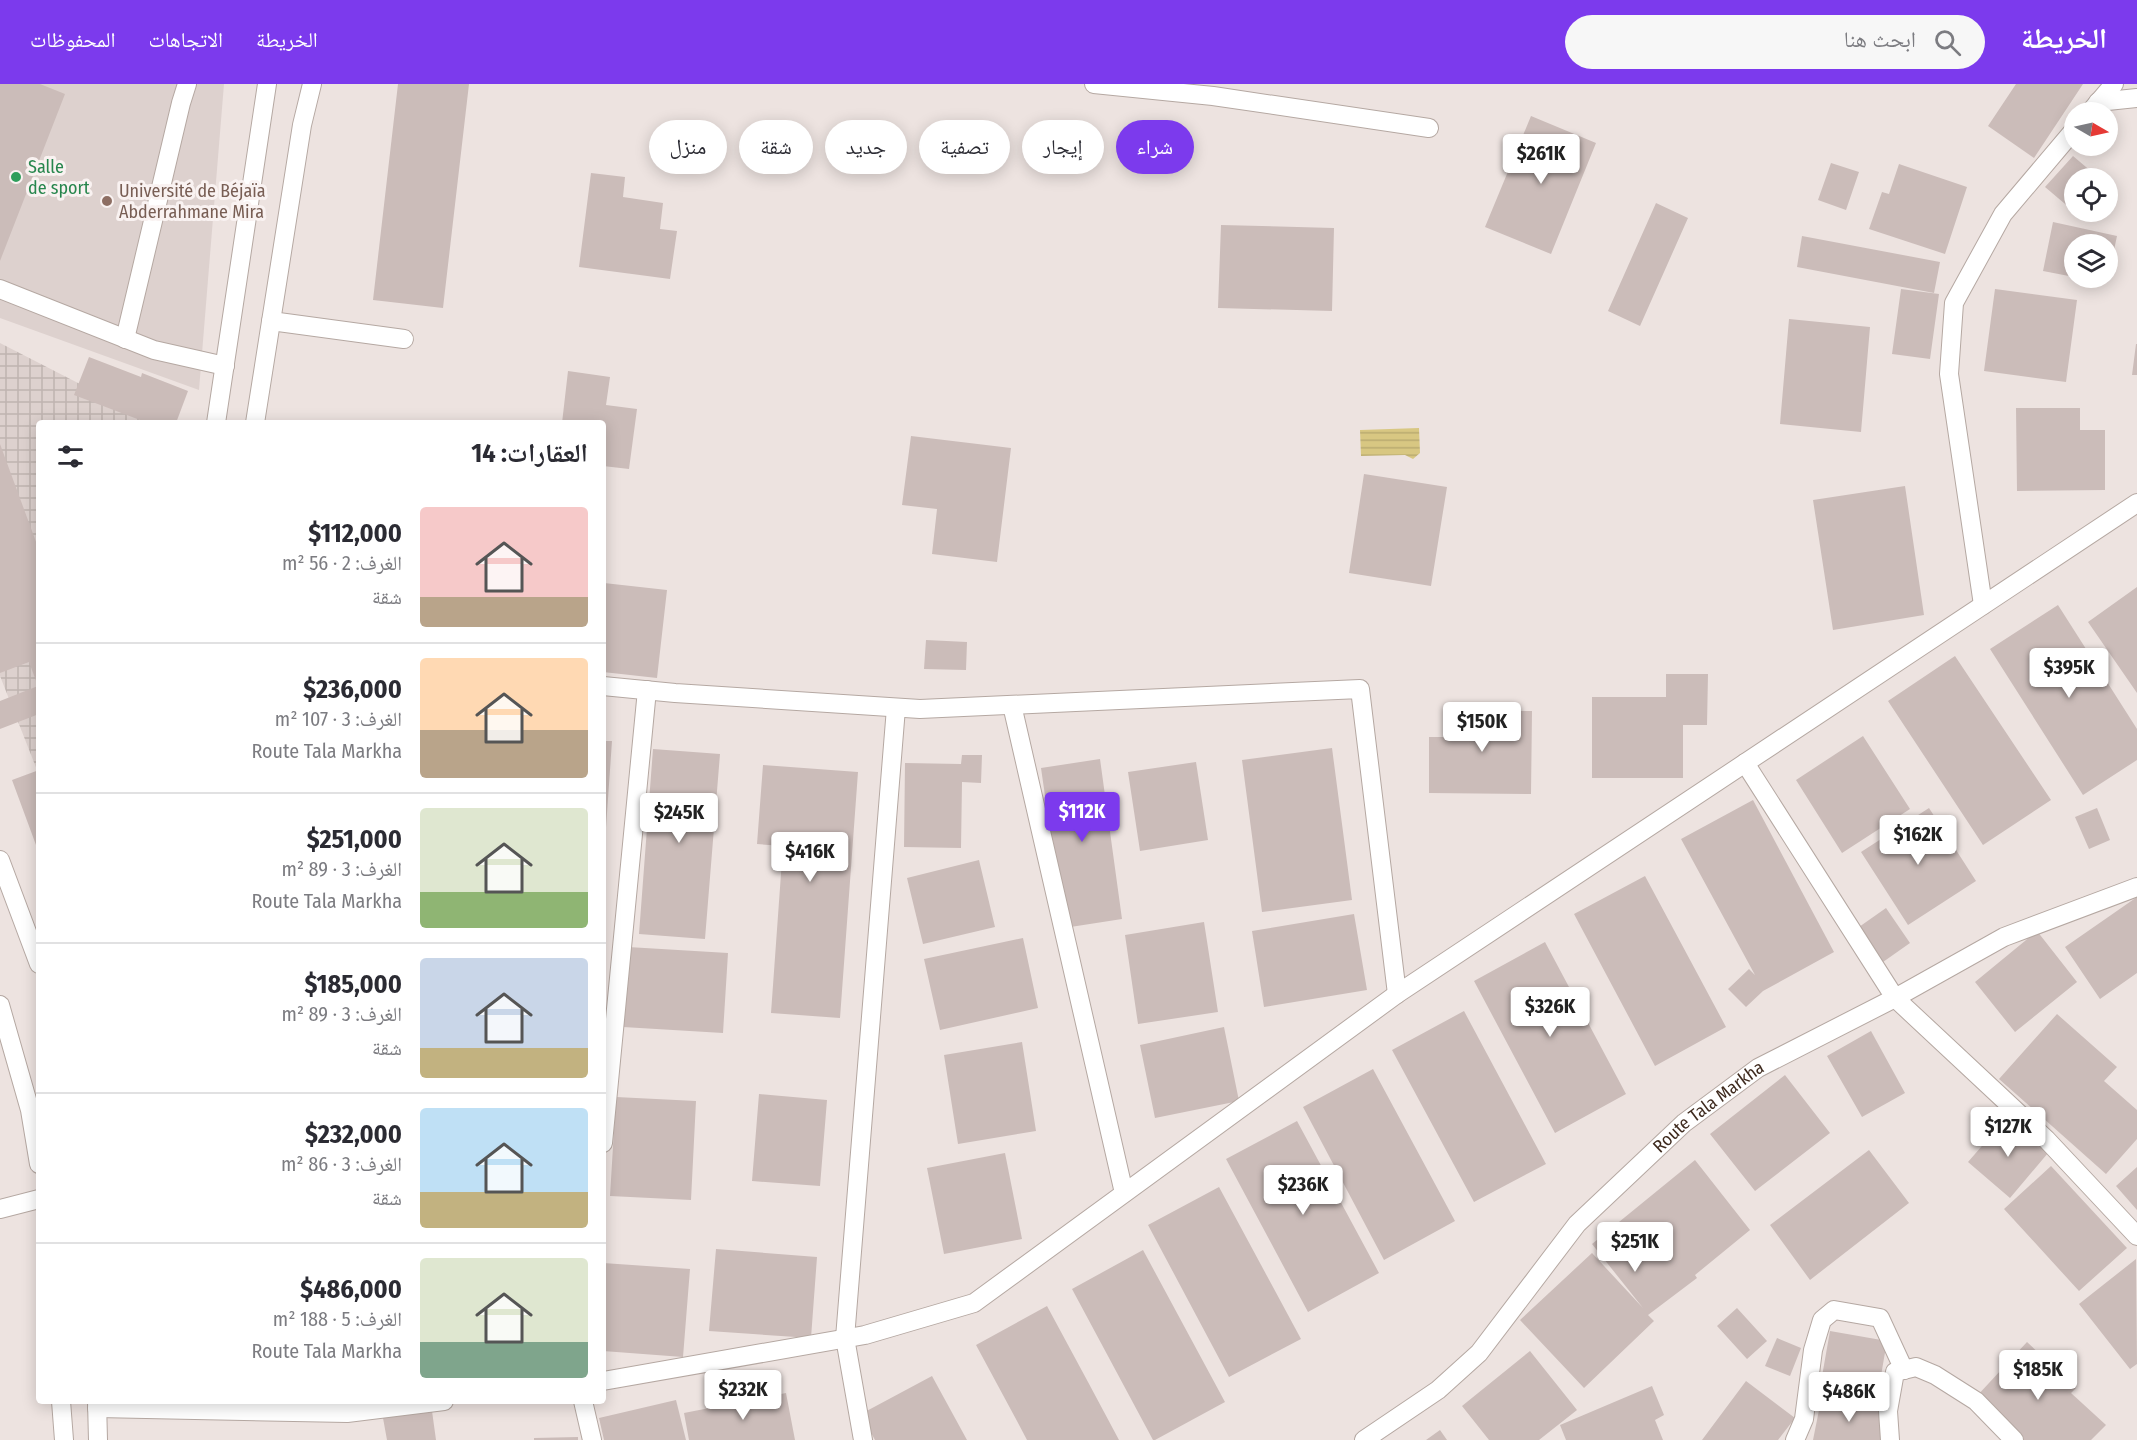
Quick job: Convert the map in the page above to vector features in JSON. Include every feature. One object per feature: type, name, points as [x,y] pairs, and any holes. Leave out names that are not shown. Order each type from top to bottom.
[{"type":"street","points":[[125,339],[187,84]]},
{"type":"street","points":[[216,420],[267,84]]},
{"type":"street","points":[[255,420],[303,125],[312,84]]},
{"type":"street","points":[[1094,84],[1213,96],[1429,128]]},
{"type":"street","points":[[2098,102],[2114,84]]},
{"type":"street","points":[[2118,102],[2137,98]]},
{"type":"street","points":[[1983,605],[1949,374],[1954,303],[2004,214],[2064,142]]},
{"type":"street","points":[[0,289],[125,339],[164,352],[225,366]]},
{"type":"street","points":[[271,321],[404,339]]},
{"type":"street","points":[[606,1380],[865,1335],[974,1303],[1397,994],[2137,503]]},
{"type":"street","points":[[606,686],[920,709],[1360,689],[1397,994]]},
{"type":"street","points":[[606,1112],[647,690]]},
{"type":"street","points":[[1012,705],[1124,1193]]},
{"type":"street","points":[[863,1440],[845,1338],[896,708]]},
{"type":"street","points":[[1745,763],[1894,998],[2046,1139],[2137,1236]]},
{"type":"street","points":[[0,860],[36,953]]},
{"type":"street","name":"Route Tala Markha","points":[[1364,1440],[1438,1390],[1479,1353],[1577,1224],[1684,1123],[1758,1068],[1894,998],[2004,937],[2137,887]]},
{"type":"street","points":[[0,1005],[22,1078],[36,1144]]},
{"type":"street","points":[[0,1209],[36,1200]]},
{"type":"street","points":[[1795,1440],[1804,1419],[1813,1350],[1822,1320],[1834,1310],[1880,1318],[1904,1370]]},
{"type":"street","points":[[1890,1440],[1888,1411],[1895,1372],[1916,1367],[1935,1374],[1976,1401],[2014,1440]]},
{"type":"street","points":[[61,1404],[64,1440]]},
{"type":"street","points":[[98,1440],[97,1405],[347,1413],[420,1404]]},
{"type":"street","points":[[584,1404],[592,1440]]},
{"type":"shaded area","name":"Université de Béjaïa Abderrahmane Mira","points":[[0,84],[224,84],[199,390],[0,318]]},
{"type":"shaded area","points":[[0,343],[150,420],[36,420],[36,767],[0,676]]},
{"type":"shaded area","points":[[1419,428],[1420,453],[1413,459],[1405,455],[1361,456],[1360,430]]},
{"type":"building","name":"Salle de sport","points":[[0,84],[40,84],[65,94],[0,261]]},
{"type":"building","points":[[398,84],[469,84],[443,308],[373,300]]},
{"type":"building","points":[[2016,84],[2083,84],[2071,102],[2064,102],[2064,113],[2034,158],[1988,126]]},
{"type":"building","points":[[1531,116],[1596,143],[1551,254],[1485,227]]},
{"type":"building","points":[[2073,156],[2087,168],[2064,168],[2064,203],[2045,187]]},
{"type":"building","points":[[1831,163],[1859,172],[1846,210],[1818,200]]},
{"type":"building","points":[[1899,164],[1967,187],[1945,254],[1869,229],[1882,192],[1889,194]]},
{"type":"building","points":[[591,173],[625,177],[623,197],[663,203],[660,229],[677,231],[670,279],[579,267]]},
{"type":"building","points":[[1656,203],[1688,218],[1640,326],[1608,311]]},
{"type":"building","points":[[2053,222],[2108,234],[2064,234],[2064,275],[2043,271]]},
{"type":"building","points":[[1221,225],[1334,228],[1332,311],[1218,308]]},
{"type":"building","points":[[1802,236],[1940,262],[1934,293],[1797,267]]},
{"type":"building","points":[[1901,289],[1939,294],[1930,359],[1892,354]]},
{"type":"building","points":[[1995,289],[2077,300],[2066,382],[1984,371]]},
{"type":"building","points":[[1789,319],[1870,327],[1861,432],[1780,424]]},
{"type":"building","points":[[2136,344],[2137,375],[2132,375]]},
{"type":"building","points":[[89,357],[141,377],[142,373],[188,391],[177,420],[140,420],[74,395]]},
{"type":"building","points":[[568,371],[610,377],[606,405],[637,409],[629,469],[606,466],[606,420],[562,420]]},
{"type":"building","points":[[2016,408],[2080,408],[2080,430],[2105,430],[2105,490],[2017,491]]},
{"type":"building","points":[[911,436],[1011,448],[997,562],[932,554],[937,509],[902,505]]},
{"type":"building","points":[[0,444],[36,542],[36,681],[29,662],[0,673]]},
{"type":"building","points":[[1364,474],[1447,487],[1431,586],[1349,573]]},
{"type":"building","points":[[1905,486],[1924,615],[1833,630],[1813,500]]},
{"type":"building","points":[[606,583],[667,590],[657,678],[606,672]]},
{"type":"building","points":[[2137,587],[2137,693],[2088,622]]},
{"type":"building","points":[[2058,605],[2137,729],[2137,760],[2083,795],[1990,649]]},
{"type":"building","points":[[926,640],[967,642],[966,670],[924,669]]},
{"type":"building","points":[[1955,656],[2051,800],[1983,845],[1888,701]]},
{"type":"building","points":[[1666,674],[1708,674],[1707,725],[1683,725],[1683,778],[1592,778],[1592,697],[1666,697]]},
{"type":"building","points":[[36,687],[36,715],[0,729],[0,701]]},
{"type":"building","points":[[1444,710],[1532,711],[1531,794],[1429,793],[1429,737],[1443,737]]},
{"type":"building","points":[[1863,736],[1910,809],[1842,853],[1796,780]]},
{"type":"building","points":[[606,741],[612,741],[606,828]]},
{"type":"building","points":[[1332,748],[1352,900],[1262,912],[1242,760]]},
{"type":"building","points":[[653,749],[720,754],[705,939],[639,934]]},
{"type":"building","points":[[962,755],[982,755],[981,783],[962,782],[961,848],[904,847],[905,763],[961,764]]},
{"type":"building","points":[[1100,759],[1122,919],[1064,928],[1041,768]]},
{"type":"building","points":[[1196,762],[1208,840],[1140,851],[1128,772]]},
{"type":"building","points":[[763,765],[858,772],[840,1018],[771,1013],[783,846],[757,844]]},
{"type":"building","points":[[36,771],[36,845],[12,780]]},
{"type":"building","points":[[1753,800],[1834,952],[1763,991],[1746,1007],[1728,989],[1749,969],[1755,975],[1681,839]]},
{"type":"building","points":[[1929,808],[1976,881],[1908,925],[1861,852]]},
{"type":"building","points":[[2097,808],[2110,840],[2089,849],[2075,817]]},
{"type":"building","points":[[979,860],[995,927],[923,944],[907,878]]},
{"type":"building","points":[[1645,876],[1726,1027],[1655,1066],[1574,914]]},
{"type":"building","points":[[2137,897],[2137,973],[2100,999],[2065,947]]},
{"type":"building","points":[[1886,908],[1910,943],[1883,962],[1859,927]]},
{"type":"building","points":[[1354,914],[1367,990],[1264,1007],[1252,931]]},
{"type":"building","points":[[1204,922],[1218,1012],[1138,1024],[1125,935]]},
{"type":"building","points":[[2037,931],[2077,982],[2015,1032],[1975,982]]},
{"type":"building","points":[[1023,938],[1038,1008],[940,1030],[924,959]]},
{"type":"building","points":[[1545,942],[1626,1094],[1555,1133],[1474,981]]},
{"type":"building","points":[[628,947],[728,953],[723,1033],[623,1027]]},
{"type":"building","points":[[1464,1011],[1546,1164],[1474,1202],[1392,1050]]},
{"type":"building","points":[[2057,1014],[2117,1067],[2104,1081],[2137,1110],[2137,1139],[2106,1174],[1999,1079]]},
{"type":"building","points":[[1224,1027],[1239,1101],[1155,1118],[1140,1045]]},
{"type":"building","points":[[1871,1031],[1905,1093],[1862,1117],[1827,1056]]},
{"type":"building","points":[[1022,1042],[1036,1131],[958,1144],[944,1055]]},
{"type":"building","points":[[1373,1069],[1455,1221],[1384,1260],[1303,1107]]},
{"type":"building","points":[[1785,1075],[1830,1133],[1755,1191],[1710,1134]]},
{"type":"building","points":[[759,1094],[827,1100],[820,1186],[752,1181]]},
{"type":"building","points":[[616,1097],[696,1101],[691,1200],[610,1196]]},
{"type":"building","points":[[2007,1117],[2048,1153],[2010,1198],[1968,1162]]},
{"type":"building","points":[[1297,1121],[1379,1273],[1308,1312],[1226,1159]]},
{"type":"building","points":[[1869,1150],[1909,1203],[1810,1280],[1770,1225]]},
{"type":"building","points":[[1005,1153],[1022,1239],[944,1254],[927,1168]]},
{"type":"building","points":[[1695,1160],[1750,1230],[1695,1275],[1697,1278],[1648,1315],[1654,1321],[1584,1388],[1520,1320],[1592,1253],[1643,1308],[1592,1244]]},
{"type":"building","points":[[2051,1166],[2127,1248],[2079,1291],[2004,1209]]},
{"type":"building","points":[[2137,1167],[2137,1210],[2116,1186]]},
{"type":"building","points":[[1219,1187],[1301,1339],[1229,1377],[1148,1225]]},
{"type":"building","points":[[716,1249],[817,1257],[811,1338],[709,1331]]},
{"type":"building","points":[[1143,1250],[1225,1402],[1155,1440],[1072,1289]]},
{"type":"building","points":[[2136,1259],[2137,1364],[2130,1369],[2079,1304]]},
{"type":"building","points":[[606,1263],[690,1269],[683,1357],[606,1351]]},
{"type":"building","points":[[1047,1306],[1119,1440],[1027,1440],[976,1345]]},
{"type":"building","points":[[1737,1308],[1767,1341],[1747,1359],[1717,1326]]},
{"type":"building","points":[[1830,1331],[1887,1341],[1878,1393],[1821,1382]]},
{"type":"building","points":[[1777,1338],[1801,1348],[1790,1376],[1765,1366]]},
{"type":"building","points":[[2027,1342],[2076,1388],[2071,1393],[2106,1425],[2091,1440],[2022,1440],[1976,1397]]},
{"type":"building","points":[[1530,1351],[1577,1410],[1539,1440],[1489,1440],[1462,1406]]},
{"type":"building","points":[[932,1376],[967,1440],[875,1440],[861,1414]]},
{"type":"building","points":[[1746,1381],[1795,1418],[1778,1440],[1702,1440]]},
{"type":"building","points":[[1652,1386],[1664,1415],[1655,1420],[1663,1440],[1566,1440],[1560,1425]]},
{"type":"building","points":[[786,1393],[795,1440],[689,1440],[684,1413]]},
{"type":"building","points":[[676,1400],[686,1440],[604,1440],[599,1418]]},
{"type":"building","points":[[1821,1400],[1888,1413],[1883,1440],[1813,1440]]},
{"type":"building","points":[[432,1411],[436,1440],[387,1440],[383,1418]]},
{"type":"building","points":[[1440,1430],[1447,1440],[1426,1440]]},
{"type":"building","points":[[578,1437],[578,1440],[534,1440],[534,1438]]},
{"type":"place","name":"Salle de sport","points":[[16,177]]},
{"type":"place","name":"Université de Béjaïa Abderrahmane Mira","points":[[107,201]]}]
